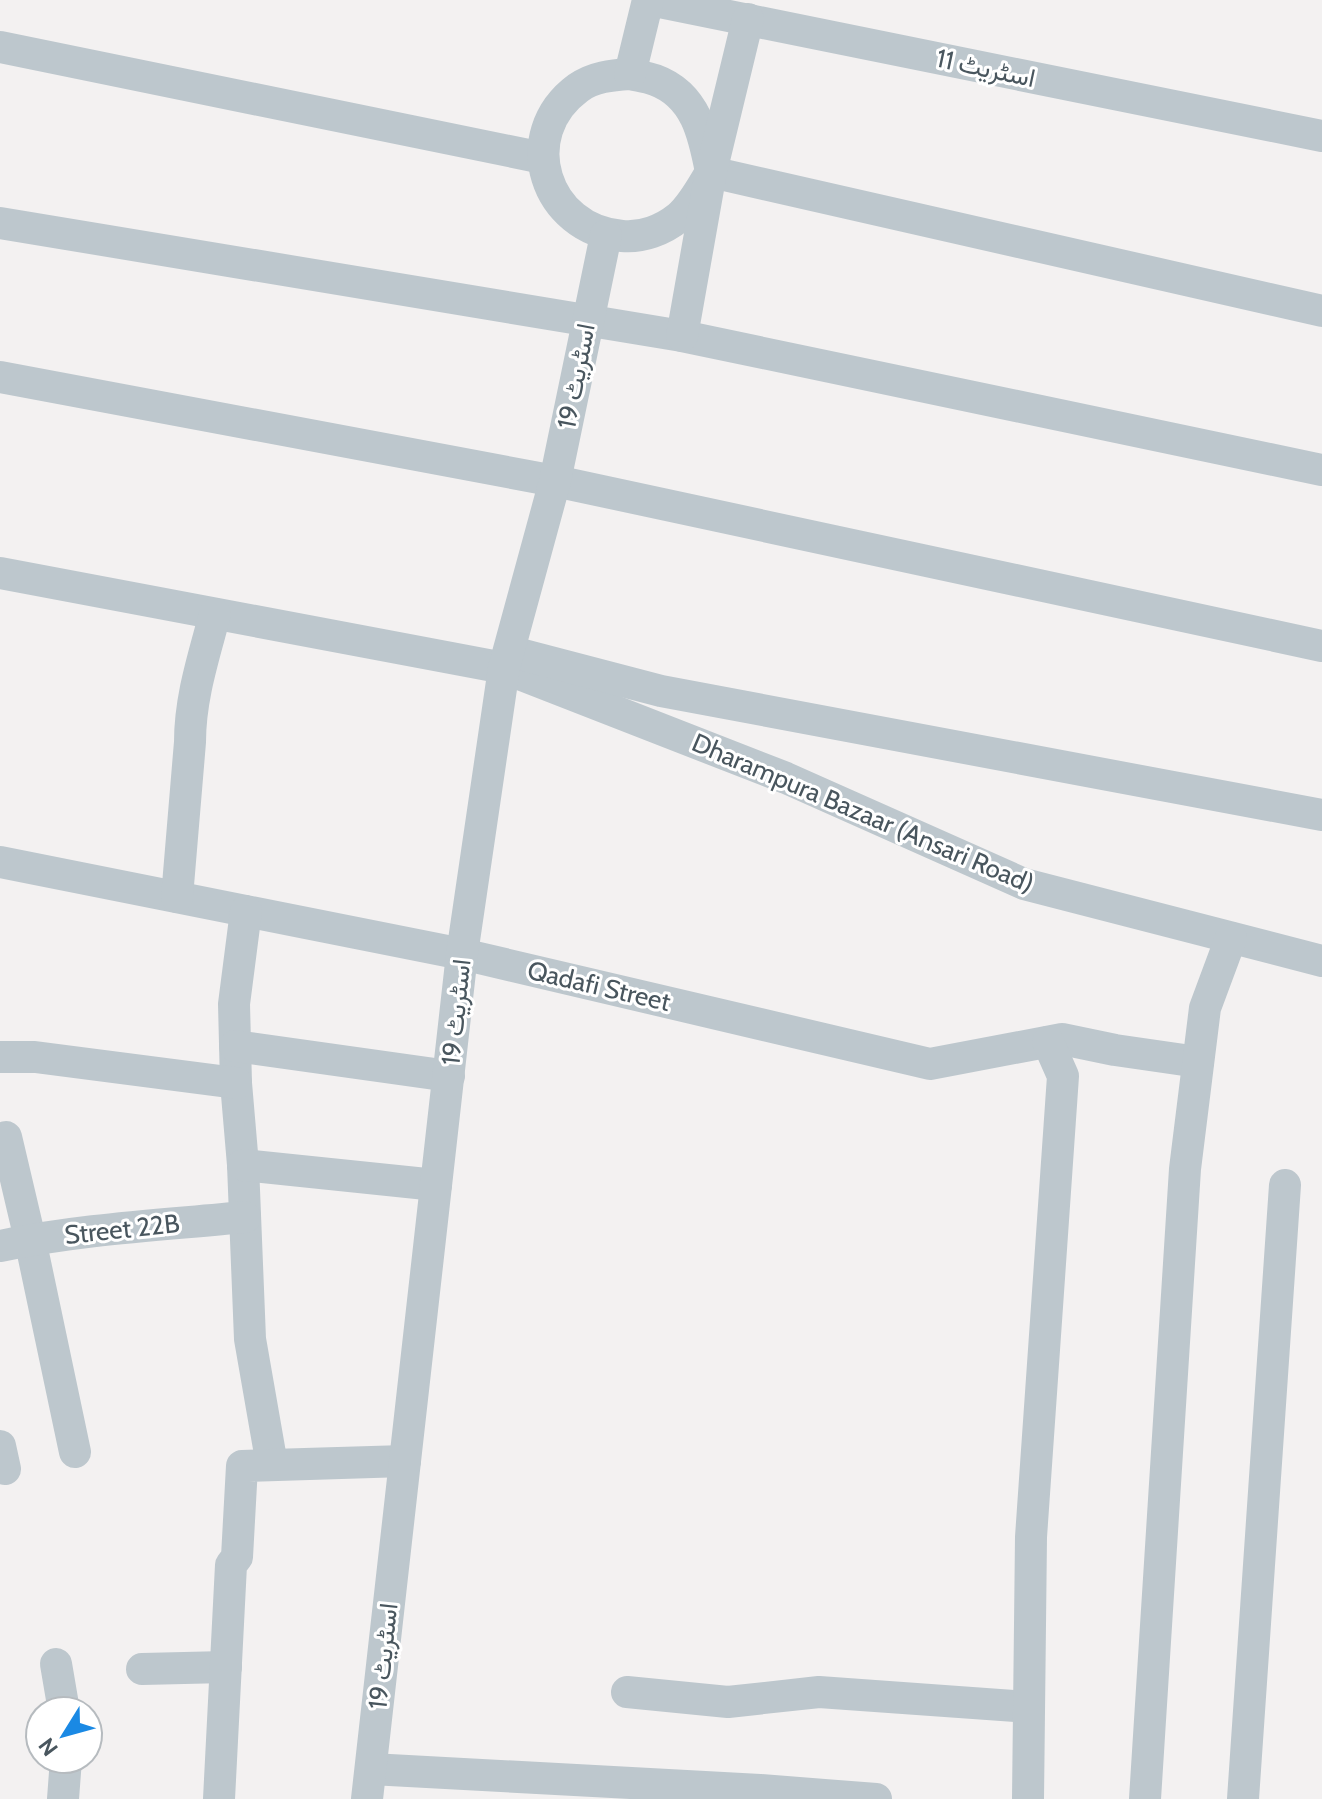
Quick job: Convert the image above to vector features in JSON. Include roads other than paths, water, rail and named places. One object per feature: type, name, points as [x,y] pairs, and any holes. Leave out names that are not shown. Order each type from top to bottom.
[{"type":"street","name":"اسٹریٹ 11","points":[[649,0],[1322,136]]},
{"type":"street","points":[[630,74],[649,0]]},
{"type":"street","points":[[682,336],[711,172],[748,19]]},
{"type":"street","points":[[0,47],[543,158]]},
{"type":"street","points":[[630,74],[657,80],[680,95],[697,117],[711,172],[680,216],[658,230],[632,237],[606,235],[582,225],[561,207],[548,184],[543,158],[547,131],[559,107],[578,88],[603,76],[630,74]]},
{"type":"street","points":[[711,172],[1322,311]]},
{"type":"street","points":[[0,223],[682,336],[1322,470]]},
{"type":"street","name":"اسٹریٹ 19","points":[[369,1784],[462,954],[506,659],[555,481],[606,235]]},
{"type":"street","points":[[0,377],[555,481],[1322,646]]},
{"type":"street","points":[[0,573],[215,614],[506,659],[1322,815]]},
{"type":"street","points":[[177,897],[190,717],[215,614]]},
{"type":"street","name":"Dharampura Bazaar (Ansari Road)","points":[[506,659],[786,778],[1024,884],[1322,961]]},
{"type":"street","name":"Qadafi Street","points":[[0,862],[462,954],[930,1064],[1062,1039],[1198,1062]]},
{"type":"street","points":[[219,1799],[231,1565],[237,1557],[257,1465],[234,1004],[246,911]]},
{"type":"street","points":[[1145,1799],[1185,1169],[1205,1008],[1231,938]]},
{"type":"street","points":[[1028,1799],[1031,1537],[1063,1076],[1048,1042]]},
{"type":"street","points":[[235,1046],[449,1076]]},
{"type":"street","points":[[0,1057],[35,1057],[236,1083]]},
{"type":"street","points":[[6,1137],[15,1242],[75,1452]]},
{"type":"street","points":[[243,1165],[436,1185]]},
{"type":"street","points":[[1243,1799],[1285,1185]]},
{"type":"street","name":"Street 22B","points":[[15,1242],[245,1217]]},
{"type":"street","points":[[257,1465],[405,1461]]},
{"type":"street","points":[[56,1664],[61,1695]]},
{"type":"street","points":[[142,1669],[226,1667]]},
{"type":"street","points":[[627,1692],[728,1702],[819,1692],[1029,1707]]},
{"type":"street","points":[[63,1799],[65,1775]]},
{"type":"street","points":[[369,1784],[876,1799]]}]
